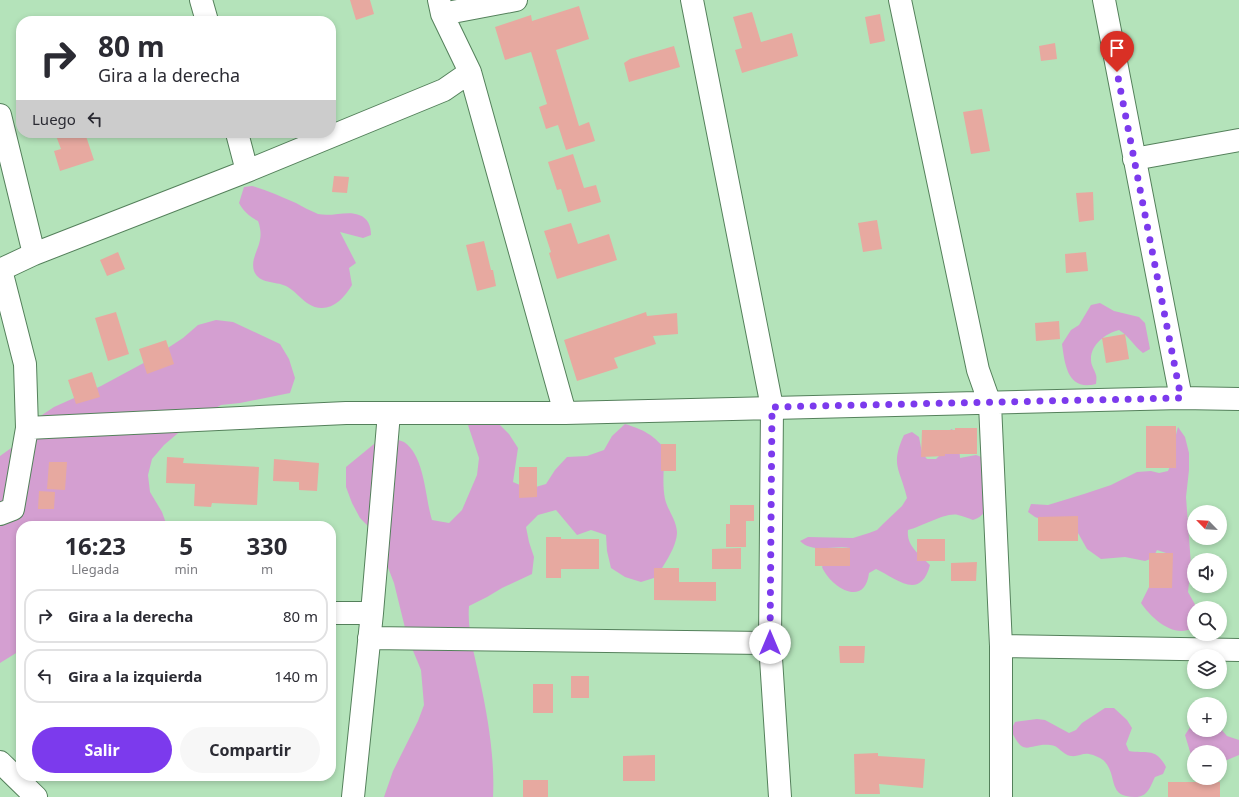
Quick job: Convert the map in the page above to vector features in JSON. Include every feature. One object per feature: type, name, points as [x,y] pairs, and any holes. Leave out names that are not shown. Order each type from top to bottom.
[{"type":"street","points":[[201,0],[206,16]]},
{"type":"street","points":[[516,0],[440,7],[470,72],[565,413]]},
{"type":"street","points":[[692,0],[772,407],[770,643],[780,797]]},
{"type":"street","points":[[900,0],[978,370],[990,404],[1001,646],[1001,797]]},
{"type":"street","points":[[1104,0],[1181,398]]},
{"type":"street","points":[[336,134],[444,90],[470,72]]},
{"type":"street","points":[[0,115],[34,254]]},
{"type":"street","points":[[238,138],[247,171]]},
{"type":"street","points":[[0,514],[13,509],[27,428],[25,364],[0,270],[34,254],[327,138]]},
{"type":"street","points":[[1134,160],[1239,140]]},
{"type":"street","points":[[27,428],[346,413],[565,413],[772,407],[990,404],[1181,398],[1239,399]]},
{"type":"street","points":[[353,797],[372,613],[389,413]]},
{"type":"street","points":[[336,613],[372,613]]},
{"type":"street","points":[[369,638],[770,643]]},
{"type":"street","points":[[1001,646],[1239,650]]},
{"type":"street","points":[[0,762],[16,778]]},
{"type":"street","points":[[20,781],[36,797]]},
{"type":"shaded area","points":[[252,186],[296,203],[318,214],[329,215],[350,213],[362,216],[367,220],[370,226],[371,235],[363,238],[340,232],[356,263],[349,268],[352,285],[338,302],[327,308],[314,307],[286,286],[268,282],[256,275],[253,265],[259,243],[260,229],[258,221],[247,214],[239,203],[244,187]]},
{"type":"shaded area","points":[[1100,303],[1114,311],[1139,317],[1145,323],[1150,349],[1143,353],[1119,330],[1109,334],[1100,340],[1093,349],[1091,355],[1091,362],[1096,376],[1096,384],[1079,384],[1070,375],[1067,368],[1062,344],[1071,330],[1079,325],[1091,305]]},
{"type":"shaded area","points":[[216,320],[233,322],[280,344],[289,359],[295,378],[290,393],[240,403],[221,405],[190,423],[164,445],[152,459],[148,475],[150,492],[162,512],[165,521],[16,521],[16,653],[0,663],[0,456],[14,446],[39,417],[54,407],[101,386],[151,359],[183,338],[198,325]]},
{"type":"shaded area","points":[[483,416],[498,423],[509,434],[518,448],[513,482],[529,489],[546,484],[555,470],[567,457],[587,456],[604,450],[612,436],[625,424],[647,433],[665,449],[664,493],[666,503],[674,519],[676,527],[677,532],[675,544],[657,577],[641,582],[625,577],[611,568],[607,551],[606,535],[591,530],[577,535],[556,510],[538,515],[526,527],[534,557],[532,574],[469,606],[470,634],[486,709],[490,739],[493,768],[493,797],[384,797],[393,771],[418,721],[424,705],[421,670],[407,636],[394,583],[380,547],[372,530],[360,518],[346,487],[346,467],[374,444],[389,437],[404,442],[411,448],[420,467],[432,520],[449,523],[462,510],[477,475],[479,458],[468,425]]},
{"type":"shaded area","points":[[1178,427],[1185,437],[1189,453],[1186,497],[1187,545],[1190,545],[1190,553],[1187,553],[1187,593],[1189,593],[1193,601],[1187,601],[1187,630],[1179,631],[1164,626],[1157,621],[1141,603],[1149,587],[1171,561],[1166,553],[1157,550],[1153,558],[1145,561],[1125,557],[1101,559],[1087,549],[1078,533],[1035,517],[1028,512],[1031,504],[1048,505],[1111,485],[1137,472],[1151,471],[1159,473],[1168,471],[1172,461]]},
{"type":"shaded area","points":[[951,429],[958,432],[960,458],[976,455],[984,458],[982,493],[988,503],[985,512],[973,520],[960,515],[953,515],[940,518],[908,530],[909,541],[914,550],[930,565],[926,576],[914,585],[899,581],[876,569],[869,573],[866,584],[861,590],[855,592],[847,591],[833,582],[826,575],[822,567],[826,560],[850,548],[817,548],[805,545],[800,541],[808,537],[853,538],[877,530],[902,506],[907,498],[899,473],[897,461],[900,445],[904,435],[912,432],[919,437],[922,453],[927,459],[936,459],[942,453]]},
{"type":"shaded area","points":[[1105,708],[1114,708],[1127,720],[1132,728],[1126,744],[1129,751],[1154,754],[1158,756],[1166,767],[1163,774],[1155,777],[1148,791],[1139,797],[1120,794],[1114,785],[1109,768],[1104,761],[1098,757],[1091,754],[1073,756],[1068,755],[1053,745],[1027,748],[1023,747],[1019,744],[1011,730],[1015,722],[1037,719],[1045,720],[1069,733],[1076,730],[1082,723]]},
{"type":"shaded area","points":[[1187,732],[1187,737],[1227,736],[1239,740],[1239,755],[1227,760],[1227,745],[1188,745],[1185,735]]},
{"type":"building","points":[[350,0],[370,0],[374,14],[356,20]]},
{"type":"building","points":[[579,6],[589,39],[556,50],[579,126],[589,122],[595,141],[566,150],[558,125],[546,129],[539,107],[547,104],[531,52],[505,60],[495,27],[531,15],[532,21]]},
{"type":"building","points":[[752,12],[761,42],[792,33],[798,56],[742,73],[735,50],[742,48],[733,17]]},
{"type":"building","points":[[880,14],[885,41],[870,44],[865,17]]},
{"type":"building","points":[[1055,43],[1057,59],[1041,61],[1039,46]]},
{"type":"building","points":[[674,46],[680,67],[629,82],[624,63],[630,59]]},
{"type":"building","points":[[982,109],[990,151],[971,154],[963,112]]},
{"type":"building","points":[[57,138],[87,138],[94,160],[60,171],[54,151],[61,149]]},
{"type":"building","points":[[573,154],[584,188],[596,185],[601,202],[568,212],[561,189],[557,190],[548,162]]},
{"type":"building","points":[[334,176],[349,177],[347,193],[332,192]]},
{"type":"building","points":[[1093,192],[1094,220],[1079,222],[1076,193]]},
{"type":"building","points":[[877,220],[882,249],[863,252],[858,223]]},
{"type":"building","points":[[571,223],[578,244],[609,234],[617,260],[557,279],[549,253],[551,252],[544,231]]},
{"type":"building","points":[[484,241],[491,270],[493,270],[496,286],[477,291],[466,245]]},
{"type":"building","points":[[118,252],[125,269],[107,276],[100,260]]},
{"type":"building","points":[[1086,252],[1088,271],[1066,273],[1065,254]]},
{"type":"building","points":[[116,312],[129,354],[108,361],[95,318]]},
{"type":"building","points":[[646,312],[647,316],[677,313],[678,334],[653,336],[656,344],[614,358],[618,368],[577,381],[564,340]]},
{"type":"building","points":[[1059,321],[1060,339],[1036,341],[1035,323]]},
{"type":"building","points":[[1125,334],[1129,359],[1106,363],[1102,338]]},
{"type":"building","points":[[166,340],[174,364],[147,374],[139,349]]},
{"type":"building","points":[[92,372],[100,397],[76,404],[68,380]]},
{"type":"building","points":[[1146,426],[1176,426],[1176,468],[1146,468]]},
{"type":"building","points":[[955,428],[977,428],[977,454],[945,454],[945,456],[921,457],[922,430],[955,430]]},
{"type":"building","points":[[661,444],[676,444],[676,471],[661,471]]},
{"type":"building","points":[[167,457],[184,458],[183,463],[259,467],[257,505],[212,503],[211,507],[194,506],[195,484],[166,483]]},
{"type":"building","points":[[274,459],[319,463],[317,491],[299,490],[299,482],[273,481]]},
{"type":"building","points":[[49,462],[67,462],[65,490],[47,489]]},
{"type":"building","points":[[519,467],[537,467],[537,497],[519,498]]},
{"type":"building","points":[[39,491],[55,492],[54,509],[38,509]]},
{"type":"building","points":[[730,505],[754,505],[754,521],[746,521],[746,547],[726,547],[726,524],[730,524]]},
{"type":"building","points":[[1078,516],[1078,541],[1038,541],[1038,517]]},
{"type":"building","points":[[546,537],[561,537],[561,539],[599,539],[599,569],[561,569],[561,578],[546,578]]},
{"type":"building","points":[[917,539],[945,539],[945,561],[917,561]]},
{"type":"building","points":[[741,548],[741,569],[712,569],[712,549]]},
{"type":"building","points":[[815,548],[850,548],[850,566],[815,566]]},
{"type":"building","points":[[1149,553],[1173,553],[1172,588],[1149,588]]},
{"type":"building","points":[[977,562],[976,581],[951,581],[951,563]]},
{"type":"building","points":[[654,568],[679,568],[679,582],[716,582],[716,601],[654,600]]},
{"type":"building","points":[[839,646],[865,646],[864,663],[840,663]]},
{"type":"building","points":[[571,676],[589,676],[589,698],[571,698]]},
{"type":"building","points":[[533,684],[553,684],[553,713],[533,713]]},
{"type":"building","points":[[878,753],[878,756],[925,759],[923,788],[879,784],[880,794],[855,794],[854,754]]},
{"type":"building","points":[[655,755],[655,781],[623,781],[623,756]]},
{"type":"building","points":[[523,780],[548,780],[548,797],[523,797]]},
{"type":"building","points":[[1168,782],[1187,782],[1187,785],[1220,785],[1220,797],[1168,797]]},
{"type":"route","points":[[770,643],[772,407],[990,404],[1181,398],[1117,72]]}]
